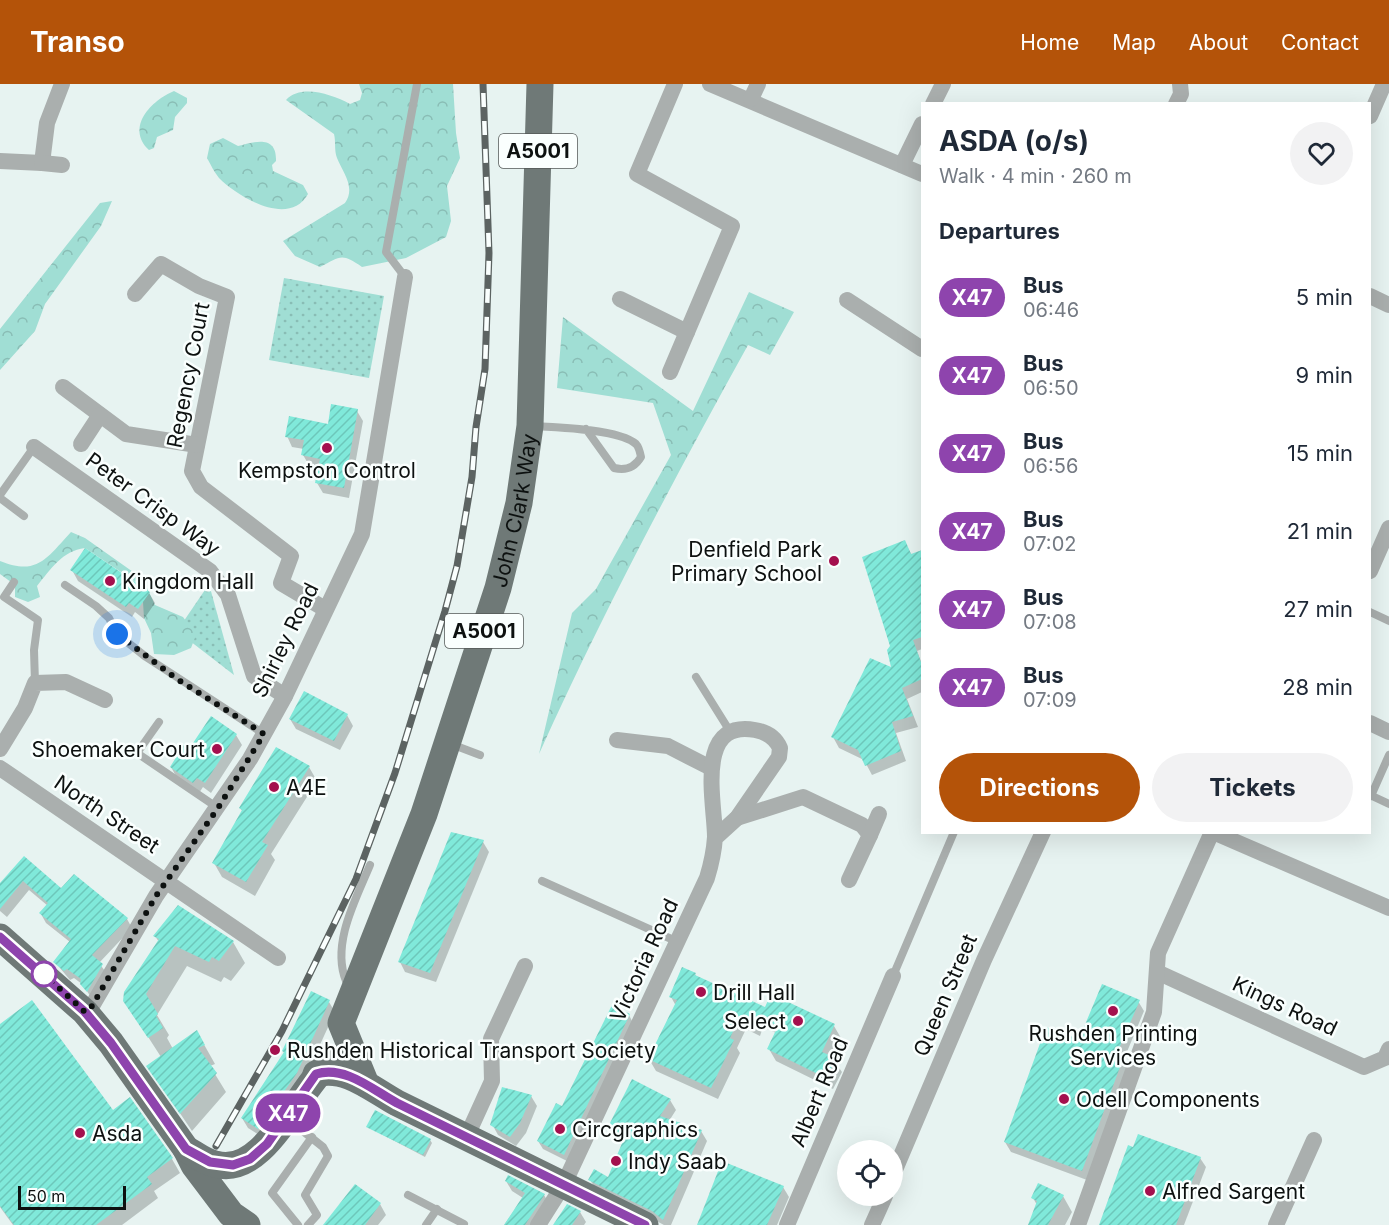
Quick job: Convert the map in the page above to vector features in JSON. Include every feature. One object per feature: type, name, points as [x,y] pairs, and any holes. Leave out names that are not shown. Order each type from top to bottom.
[{"type":"main road","name":"John Clark Way","points":[[341,1023],[417,834],[498,588],[519,503],[530,426],[540,84]]},
{"type":"main road","points":[[0,937],[85,1012],[111,1043],[231,1214],[246,1224]]},
{"type":"main road","points":[[341,1023],[366,1084]]},
{"type":"main road","name":"A5001","points":[[316,1074],[318,1059],[327,1040],[341,1023]]},
{"type":"main road","points":[[207,1182],[254,1168],[265,1154],[267,1144],[316,1074],[330,1071],[366,1084],[397,1103],[645,1225]]},
{"type":"main road","points":[[186,1149],[215,1164],[240,1172]]},
{"type":"main road","points":[[240,1172],[238,1204],[246,1224]]},
{"type":"street","points":[[42,163],[47,123],[62,84]]},
{"type":"street","points":[[670,372],[732,226],[637,174],[675,84]]},
{"type":"street","points":[[710,84],[755,92],[921,174]]},
{"type":"street","points":[[934,102],[943,84]]},
{"type":"street","points":[[1177,102],[1181,94],[1180,84]]},
{"type":"street","points":[[1371,114],[1384,84]]},
{"type":"street","points":[[902,165],[921,126]]},
{"type":"street","points":[[0,161],[62,165]]},
{"type":"street","name":"Regency Court","points":[[135,294],[161,264],[199,286],[227,297],[192,471],[201,487],[291,556],[281,583],[325,609]]},
{"type":"street","name":"Shirley Road","points":[[85,1012],[92,1006],[156,896],[218,808],[264,734],[285,696],[362,534],[405,277]]},
{"type":"street","points":[[1371,296],[1389,305]]},
{"type":"street","points":[[620,299],[687,332]]},
{"type":"street","points":[[847,300],[921,349]]},
{"type":"street","points":[[63,387],[126,434],[197,445]]},
{"type":"street","points":[[81,444],[100,415]]},
{"type":"street","name":"Peter Crisp Way","points":[[34,447],[210,571],[228,595],[254,676],[285,696]]},
{"type":"street","points":[[1371,569],[1389,528]]},
{"type":"street","points":[[0,749],[25,708],[35,683],[66,682],[105,700]]},
{"type":"street","points":[[1371,723],[1389,732]]},
{"type":"street","points":[[715,838],[737,818],[776,762],[780,748],[771,735],[761,731],[739,730],[731,733]]},
{"type":"street","name":"Victoria Road","points":[[538,1225],[564,1184],[707,878],[715,838],[711,768],[719,744],[731,733]]},
{"type":"street","points":[[617,741],[668,746],[711,768]]},
{"type":"street","name":"North Street","points":[[0,768],[278,958]]},
{"type":"street","points":[[737,818],[803,797],[862,825],[870,835]]},
{"type":"street","points":[[849,880],[879,814]]},
{"type":"street","name":"Queen Street","points":[[903,1151],[984,960],[1042,834]]},
{"type":"street","points":[[1078,1225],[1154,1012],[1158,953],[1211,834]]},
{"type":"street","points":[[1217,834],[1389,908]]},
{"type":"street","points":[[467,1136],[492,1081],[491,1039],[525,966]]},
{"type":"street","name":"Kings Road","points":[[1157,972],[1364,1067],[1385,1058],[1389,1049]]},
{"type":"street","name":"Albert Road","points":[[787,1225],[893,976]]},
{"type":"street","points":[[1276,1225],[1314,1140]]},
{"type":"street","points":[[872,1225],[881,1206]]},
{"type":"lane","points":[[405,277],[386,252],[417,84]]},
{"type":"lane","points":[[530,426],[586,429],[626,438],[634,442],[641,457],[629,468],[614,468],[586,429]]},
{"type":"lane","points":[[24,516],[0,496],[34,447]]},
{"type":"lane","points":[[14,582],[4,597],[38,620],[34,650],[35,683]]},
{"type":"lane","points":[[65,585],[96,606],[109,618],[117,634],[146,657],[264,734]]},
{"type":"lane","points":[[1371,612],[1389,621]]},
{"type":"lane","points":[[696,677],[731,733]]},
{"type":"lane","points":[[159,722],[137,753],[218,808]]},
{"type":"lane","points":[[447,742],[480,755]]},
{"type":"lane","points":[[1371,793],[1389,755]]},
{"type":"lane","points":[[1371,795],[1389,804]]},
{"type":"lane","points":[[893,976],[953,834]]},
{"type":"lane","points":[[356,985],[346,981],[342,970],[343,936],[370,865]]},
{"type":"lane","points":[[542,881],[678,942]]},
{"type":"lane","points":[[285,1117],[312,1137],[323,1147],[328,1156],[305,1195],[317,1215],[309,1225]]},
{"type":"lane","points":[[298,1225],[272,1193],[312,1137]]},
{"type":"lane","points":[[408,1195],[464,1224]]},
{"type":"lane","points":[[426,1225],[437,1209]]},
{"type":"green space","points":[[359,84],[453,84],[460,158],[447,186],[451,221],[446,237],[406,258],[362,267],[349,259],[341,258],[320,267],[295,256],[283,241],[345,203],[349,186],[336,155],[334,134],[286,100],[300,92],[316,92],[350,104],[360,100],[362,93]]},
{"type":"green space","points":[[174,91],[187,98],[187,103],[175,117],[173,130],[157,137],[154,148],[149,150],[142,141],[140,132],[144,115],[157,101]]},
{"type":"green space","points":[[223,138],[238,146],[257,142],[269,143],[275,152],[276,161],[272,165],[273,171],[303,185],[308,194],[300,204],[289,209],[276,209],[264,206],[238,193],[219,178],[207,158],[210,144]]},
{"type":"green space","points":[[112,201],[101,226],[45,304],[35,331],[0,370],[0,329],[100,203]]},
{"type":"green space","points":[[284,278],[384,296],[369,378],[269,360]]},
{"type":"green space","points":[[749,292],[794,312],[770,355],[748,345],[639,547],[539,754],[572,613],[596,589],[671,455],[653,403],[557,388],[563,317],[693,411]]},
{"type":"green space","points":[[71,532],[85,538],[143,579],[155,605],[183,617],[196,635],[191,648],[174,655],[154,654],[151,633],[144,618],[142,586],[85,548],[63,557],[52,567],[37,586],[40,597],[28,602],[15,597],[15,585],[0,574],[0,561],[23,567],[32,566],[47,557]]},
{"type":"green space","points":[[209,584],[234,675],[177,631]]},
{"type":"building","name":"Kempston Control","points":[[331,404],[358,409],[344,488],[315,483],[320,459],[301,455],[304,440],[285,437],[289,416],[328,424]]},
{"type":"building","points":[[905,540],[911,554],[921,550],[921,637],[913,640],[921,662],[921,679],[902,688],[913,716],[892,722],[901,751],[865,766],[858,750],[831,737],[870,658],[891,667],[887,650],[890,646],[862,557]]},
{"type":"building","name":"Kingdom Hall","points":[[85,548],[150,592],[138,609],[129,603],[126,607],[70,570]]},
{"type":"building","points":[[304,691],[348,714],[334,741],[289,719]]},
{"type":"building","name":"Shoemaker Court","points":[[211,716],[237,734],[205,783],[197,778],[193,783],[170,767],[185,743],[191,746]]},
{"type":"building","points":[[276,747],[310,766],[262,842],[268,845],[246,882],[212,863],[242,810],[239,808]]},
{"type":"building","points":[[451,832],[484,840],[430,973],[398,962]]},
{"type":"building","points":[[24,856],[61,888],[74,874],[128,918],[92,955],[103,964],[87,992],[80,984],[81,979],[67,969],[64,971],[53,962],[71,939],[39,913],[48,903],[23,881],[0,909],[0,883]]},
{"type":"building","points":[[178,905],[234,941],[219,961],[212,957],[209,962],[175,946],[146,994],[163,1028],[148,1038],[123,1001],[124,992],[159,939],[153,936]]},
{"type":"building","points":[[682,967],[765,1007],[771,994],[835,1024],[822,1052],[836,1058],[826,1078],[767,1049],[778,1026],[757,1016],[753,1024],[739,1018],[730,1038],[734,1040],[711,1088],[648,1059],[677,1000],[669,997]]},
{"type":"building","name":"Odell Components","points":[[1102,984],[1140,1000],[1117,1053],[1124,1056],[1082,1171],[1004,1142],[1046,1027],[1079,1039]]},
{"type":"building","points":[[311,991],[330,1000],[297,1073],[258,1129],[241,1118],[284,1052],[282,1051]]},
{"type":"building","name":"Asda","points":[[32,1000],[113,1110],[130,1097],[173,1158],[147,1177],[152,1184],[96,1225],[14,1225],[0,1206],[0,1024]]},
{"type":"building","points":[[612,1005],[630,1014],[564,1155],[537,1141],[556,1103],[562,1106]]},
{"type":"building","points":[[197,1030],[205,1045],[198,1048],[217,1073],[180,1114],[146,1066]]},
{"type":"building","points":[[632,1079],[671,1099],[660,1116],[702,1130],[663,1220],[652,1211],[588,1180],[594,1169],[608,1177],[625,1136],[607,1129]]},
{"type":"building","points":[[502,1087],[532,1095],[520,1123],[510,1137],[490,1125]]},
{"type":"building","points":[[375,1110],[431,1139],[423,1155],[366,1127]]},
{"type":"building","name":"Alfred Sargent","points":[[1138,1134],[1201,1157],[1176,1225],[1099,1225],[1128,1145],[1133,1147]]},
{"type":"building","points":[[722,1161],[784,1186],[767,1225],[697,1225]]},
{"type":"building","points":[[508,1175],[545,1194],[525,1225],[504,1225],[525,1193],[505,1181]]},
{"type":"building","points":[[1038,1183],[1064,1195],[1048,1225],[1028,1225],[1037,1201],[1031,1198]]},
{"type":"building","points":[[355,1184],[381,1203],[365,1225],[323,1225]]},
{"type":"building","points":[[567,1204],[581,1211],[572,1225],[553,1225]]},
{"type":"railway","points":[[216,1146],[282,1031],[356,879],[395,773],[457,566],[472,477],[476,427],[485,369],[489,253],[483,84]]},
{"type":"bus line","name":"X47","points":[[0,937],[64,991],[85,1012],[111,1043],[186,1149],[210,1162],[222,1166],[244,1163],[250,1159],[267,1144],[316,1074],[330,1071],[366,1084],[397,1103],[538,1170],[645,1225]]},
{"type":"place","name":"Kempston Control","points":[[327,448]]},
{"type":"place","name":"Denfield Park Primary School","points":[[834,561]]},
{"type":"place","name":"Kingdom Hall","points":[[110,581]]},
{"type":"place","name":"Shoemaker Court","points":[[217,749]]},
{"type":"place","name":"A4E","points":[[274,787]]},
{"type":"place","name":"Drill Hall","points":[[701,992]]},
{"type":"place","name":"Rushden Printing Services","points":[[1113,1011]]},
{"type":"place","name":"Select","points":[[798,1021]]},
{"type":"place","name":"Rushden Historical Transport Society","points":[[275,1050]]},
{"type":"place","name":"Odell Components","points":[[1064,1099]]},
{"type":"place","name":"Circgraphics","points":[[560,1129]]},
{"type":"place","name":"Asda","points":[[80,1133]]},
{"type":"place","name":"Indy Saab","points":[[616,1161]]},
{"type":"place","name":"Alfred Sargent","points":[[1150,1191]]},
{"type":"route","points":[[44,974],[85,1012],[92,1006],[156,896],[218,808],[264,734],[177,679],[117,634]]}]
